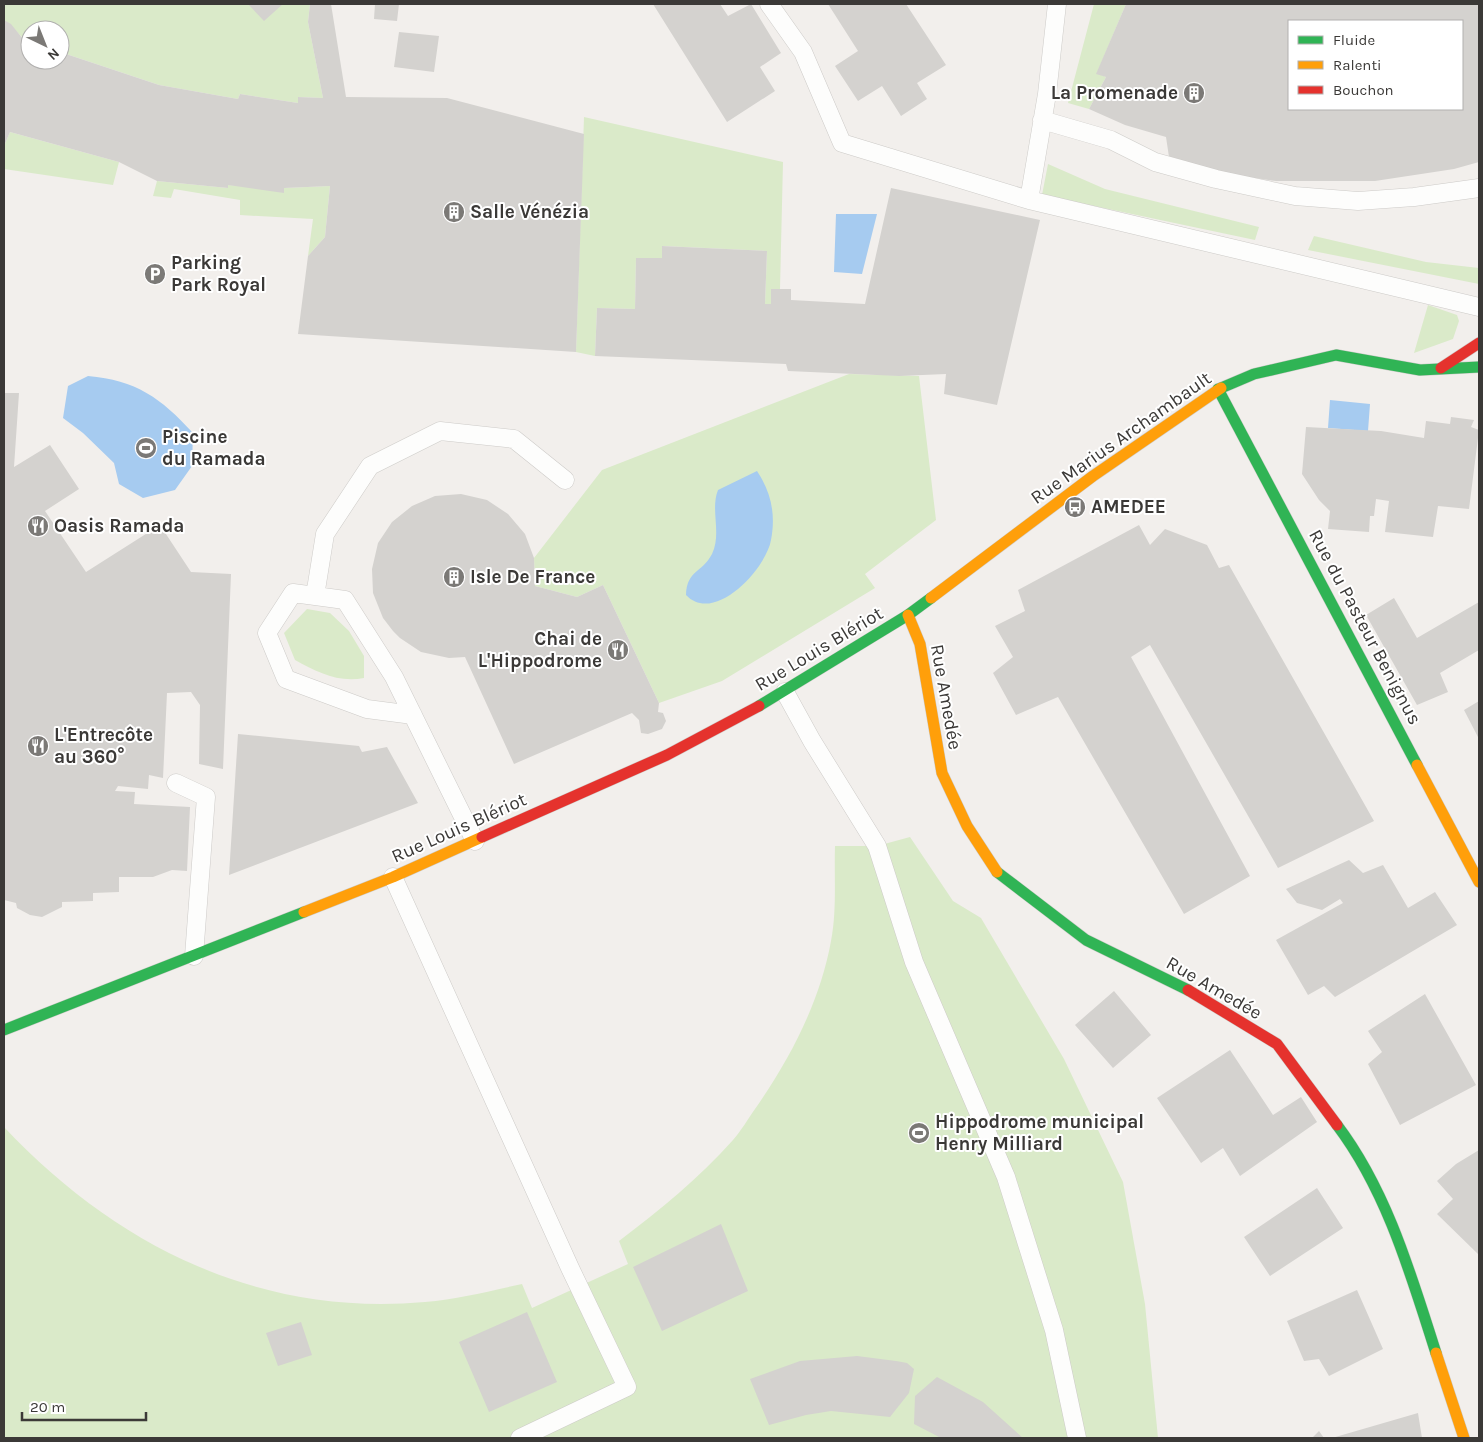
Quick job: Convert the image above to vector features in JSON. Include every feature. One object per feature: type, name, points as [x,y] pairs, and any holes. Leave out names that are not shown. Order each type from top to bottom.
[{"type":"street","points":[[1439,369],[1479,343]]},
{"type":"street","name":"Rue Marius Archambault","points":[[908,615],[1093,476],[1218,389],[1254,374],[1303,360],[1336,355],[1420,370],[1479,367]]},
{"type":"street","name":"Rue du Pasteur Benignus","points":[[1218,389],[1479,882]]},
{"type":"street","name":"Rue Louis Blériot","points":[[4,1030],[393,876],[667,755],[785,692],[908,615]]},
{"type":"street","name":"Rue Amedée","points":[[908,615],[920,644],[942,773],[967,826],[1000,876],[1086,940],[1184,987],[1277,1044],[1359,1154],[1405,1258],[1464,1438]]},
{"type":"lane","points":[[769,4],[803,52],[842,143],[1029,200],[1479,307]]},
{"type":"lane","points":[[1029,200],[1042,120],[1057,4]]},
{"type":"lane","points":[[1042,120],[1112,140],[1155,162],[1216,179],[1295,196],[1358,200],[1414,197],[1479,188]]},
{"type":"lane","points":[[315,596],[325,534],[370,466],[440,432],[514,439],[565,480]]},
{"type":"lane","points":[[413,716],[368,709],[286,679],[267,633],[293,593],[345,600],[394,677],[475,841]]},
{"type":"lane","points":[[785,692],[812,741],[877,846],[914,962],[1006,1177],[1054,1330],[1077,1438]]},
{"type":"lane","points":[[176,783],[206,797],[194,956]]},
{"type":"lane","points":[[393,876],[570,1268],[627,1387],[520,1438]]},
{"type":"green space","points":[[4,4],[310,4],[308,22],[323,98],[298,97],[298,103],[240,94],[238,99],[159,85],[70,55],[70,20],[20,20],[20,35],[4,20]]},
{"type":"green space","points":[[1094,4],[1126,4],[1097,73],[1106,77],[1089,109],[1068,103]]},
{"type":"green space","points":[[584,117],[783,162],[780,289],[771,289],[771,304],[765,304],[767,251],[663,246],[662,258],[636,258],[635,309],[597,308],[595,356],[576,352]]},
{"type":"green space","points":[[10,132],[119,162],[113,185],[4,169],[4,146]]},
{"type":"green space","points":[[1048,164],[1105,189],[1259,227],[1255,240],[1042,195]]},
{"type":"green space","points":[[157,181],[228,188],[228,185],[284,188],[330,186],[325,237],[308,256],[313,219],[240,215],[240,200],[174,189],[171,198],[153,196]]},
{"type":"green space","points":[[1314,236],[1426,262],[1479,268],[1479,284],[1308,250]]},
{"type":"green space","points":[[1428,305],[1457,315],[1459,321],[1453,339],[1414,353]]},
{"type":"green space","points":[[849,374],[919,376],[936,520],[865,574],[875,588],[722,681],[659,703],[603,585],[577,597],[535,586],[534,558],[602,470]]},
{"type":"green space","points":[[307,609],[330,613],[349,631],[364,656],[364,678],[337,678],[295,660],[284,633]]},
{"type":"green space","name":"Hippodrome municipal Henry Milliard","points":[[910,837],[953,901],[981,918],[1064,1059],[1123,1182],[1145,1304],[1158,1438],[4,1438],[4,1127],[47,1169],[94,1207],[143,1239],[194,1265],[248,1285],[305,1298],[364,1304],[437,1301],[522,1284],[532,1308],[628,1264],[619,1241],[679,1193],[720,1154],[739,1133],[768,1090],[802,1029],[826,964],[834,917],[835,846],[877,846]]},
{"type":"water","points":[[836,214],[877,214],[862,274],[834,272]]},
{"type":"water","name":"Piscine du Ramada","points":[[88,376],[120,382],[146,393],[170,410],[193,433],[192,466],[175,490],[143,498],[119,484],[114,463],[83,433],[63,418],[68,386]]},
{"type":"water","points":[[1330,400],[1370,404],[1368,431],[1328,428]]},
{"type":"water","points":[[757,471],[769,495],[772,512],[771,540],[767,552],[760,565],[737,590],[724,598],[710,603],[697,602],[686,595],[687,587],[692,576],[708,560],[715,546],[715,505],[718,490]]},
{"type":"building","points":[[248,4],[283,4],[264,21]]},
{"type":"building","name":"Salle Vénézia","points":[[310,4],[331,4],[346,97],[447,98],[584,134],[576,352],[298,334],[308,256],[325,237],[330,186],[284,188],[284,193],[228,185],[228,188],[157,181],[119,162],[10,132],[4,146],[4,20],[11,24],[20,35],[20,70],[70,70],[70,55],[159,85],[238,99],[240,94],[298,103],[298,97],[323,98],[308,22]]},
{"type":"building","points":[[375,4],[399,4],[397,21],[374,19]]},
{"type":"building","points":[[653,4],[720,4],[728,16],[751,4],[781,53],[760,67],[775,91],[727,122]]},
{"type":"building","points":[[828,4],[906,4],[946,65],[917,83],[927,99],[901,116],[882,86],[858,101],[835,66],[858,51]]},
{"type":"building","name":"La Promenade","points":[[1126,4],[1479,4],[1479,162],[1454,169],[1375,181],[1276,181],[1221,173],[1169,157],[1166,137],[1125,125],[1089,109],[1106,77],[1096,74]]},
{"type":"building","points":[[399,32],[439,36],[434,72],[394,67]]},
{"type":"building","points":[[891,188],[1040,220],[997,405],[944,394],[946,374],[899,376],[788,371],[786,364],[595,356],[597,308],[635,309],[636,258],[662,258],[662,246],[767,251],[765,304],[771,304],[771,289],[791,289],[791,300],[865,304]]},
{"type":"building","points":[[4,393],[19,393],[14,467],[50,445],[79,489],[45,511],[86,572],[160,525],[191,572],[231,574],[223,769],[199,764],[200,705],[191,692],[167,693],[163,778],[149,775],[148,789],[118,786],[115,791],[135,792],[134,804],[190,807],[187,871],[172,870],[153,877],[119,877],[119,892],[93,893],[93,901],[62,902],[62,907],[42,917],[30,915],[17,908],[16,903],[4,900]]},
{"type":"building","points":[[1451,417],[1474,420],[1471,427],[1479,430],[1469,509],[1438,506],[1433,537],[1385,532],[1389,501],[1376,499],[1374,516],[1370,516],[1369,532],[1328,529],[1330,511],[1319,500],[1302,474],[1306,427],[1381,431],[1424,438],[1426,421],[1450,424]]},
{"type":"building","points":[[461,494],[487,500],[508,514],[525,534],[534,558],[535,586],[577,597],[603,585],[659,703],[658,712],[663,713],[666,721],[662,729],[648,734],[641,733],[639,720],[632,713],[514,764],[465,657],[449,658],[421,652],[393,631],[383,618],[373,593],[372,569],[378,543],[392,522],[412,506],[435,496]]},
{"type":"building","points":[[1139,525],[1150,545],[1165,529],[1207,545],[1219,568],[1229,565],[1374,821],[1278,868],[1150,645],[1131,657],[1250,876],[1184,914],[1058,697],[1016,715],[993,673],[1013,657],[995,626],[1025,611],[1018,590]]},
{"type":"building","points":[[1394,598],[1417,638],[1479,602],[1479,650],[1440,673],[1448,692],[1417,705],[1366,615]]},
{"type":"building","points":[[1479,701],[1479,739],[1464,710]]},
{"type":"building","points":[[238,734],[359,746],[362,752],[387,747],[418,803],[229,875]]},
{"type":"building","points":[[1349,860],[1363,873],[1383,865],[1408,908],[1435,892],[1457,925],[1335,997],[1324,986],[1308,995],[1276,940],[1343,903],[1340,899],[1322,910],[1297,903],[1286,889]]},
{"type":"building","points":[[1114,991],[1151,1035],[1113,1068],[1075,1025]]},
{"type":"building","points":[[1425,994],[1476,1085],[1400,1125],[1368,1064],[1382,1052],[1368,1031]]},
{"type":"building","points":[[1230,1050],[1273,1115],[1301,1097],[1317,1122],[1240,1176],[1223,1148],[1201,1163],[1157,1098]]},
{"type":"building","points":[[1479,1150],[1479,1255],[1437,1214],[1453,1199],[1437,1181],[1456,1164]]},
{"type":"building","points":[[1317,1188],[1343,1228],[1270,1276],[1244,1237]]},
{"type":"building","points":[[721,1224],[748,1291],[662,1331],[633,1267]]},
{"type":"building","points":[[1357,1290],[1383,1349],[1329,1376],[1319,1359],[1304,1361],[1287,1321]]},
{"type":"building","points":[[527,1312],[557,1382],[489,1412],[459,1342]]},
{"type":"building","points":[[301,1322],[312,1355],[278,1366],[266,1333]]},
{"type":"building","points":[[857,1356],[907,1363],[914,1369],[909,1393],[890,1417],[831,1411],[806,1415],[769,1425],[750,1379],[800,1361]]},
{"type":"building","points":[[937,1377],[983,1402],[1023,1438],[941,1438],[914,1424],[915,1396]]},
{"type":"building","points":[[1418,1413],[1422,1438],[1332,1438]]},
{"type":"building","points":[[1319,1431],[1324,1438],[1312,1438]]},
{"type":"traffic: fast","points":[[1221,388],[1254,374],[1336,355],[1420,370],[1479,367]]},
{"type":"traffic: fast","points":[[1218,389],[1417,765]]},
{"type":"traffic: fast","points":[[759,706],[908,615],[931,598]]},
{"type":"traffic: fast","points":[[997,872],[1086,940],[1188,990]]},
{"type":"traffic: fast","points":[[4,1030],[304,912]]},
{"type":"traffic: fast","points":[[1337,1125],[1355,1151],[1384,1206],[1407,1264],[1436,1353]]},
{"type":"traffic: slow","points":[[931,598],[1093,476],[1221,388]]},
{"type":"traffic: slow","points":[[908,615],[920,644],[942,773],[967,826],[997,872]]},
{"type":"traffic: slow","points":[[1417,765],[1479,882]]},
{"type":"traffic: slow","points":[[304,912],[393,877],[482,837]]},
{"type":"traffic: slow","points":[[1436,1353],[1464,1438]]},
{"type":"traffic: jam","points":[[1441,368],[1479,343]]},
{"type":"traffic: jam","points":[[482,837],[667,755],[759,706]]},
{"type":"traffic: jam","points":[[1188,990],[1277,1044],[1337,1125]]},
{"type":"place","name":"La Promenade","points":[[1194,93]]},
{"type":"place","name":"Salle Vénézia","points":[[454,212]]},
{"type":"place","name":"Parking Park Royal","points":[[155,274]]},
{"type":"place","name":"Piscine du Ramada","points":[[146,448]]},
{"type":"place","name":"AMEDEE","points":[[1075,507]]},
{"type":"place","name":"Oasis Ramada","points":[[38,526]]},
{"type":"place","name":"Isle De France","points":[[454,577]]},
{"type":"place","name":"Chai de L'Hippodrome","points":[[618,650]]},
{"type":"place","name":"L'Entrecôte au 360°","points":[[38,746]]},
{"type":"place","name":"Hippodrome municipal Henry Milliard","points":[[919,1133]]}]
